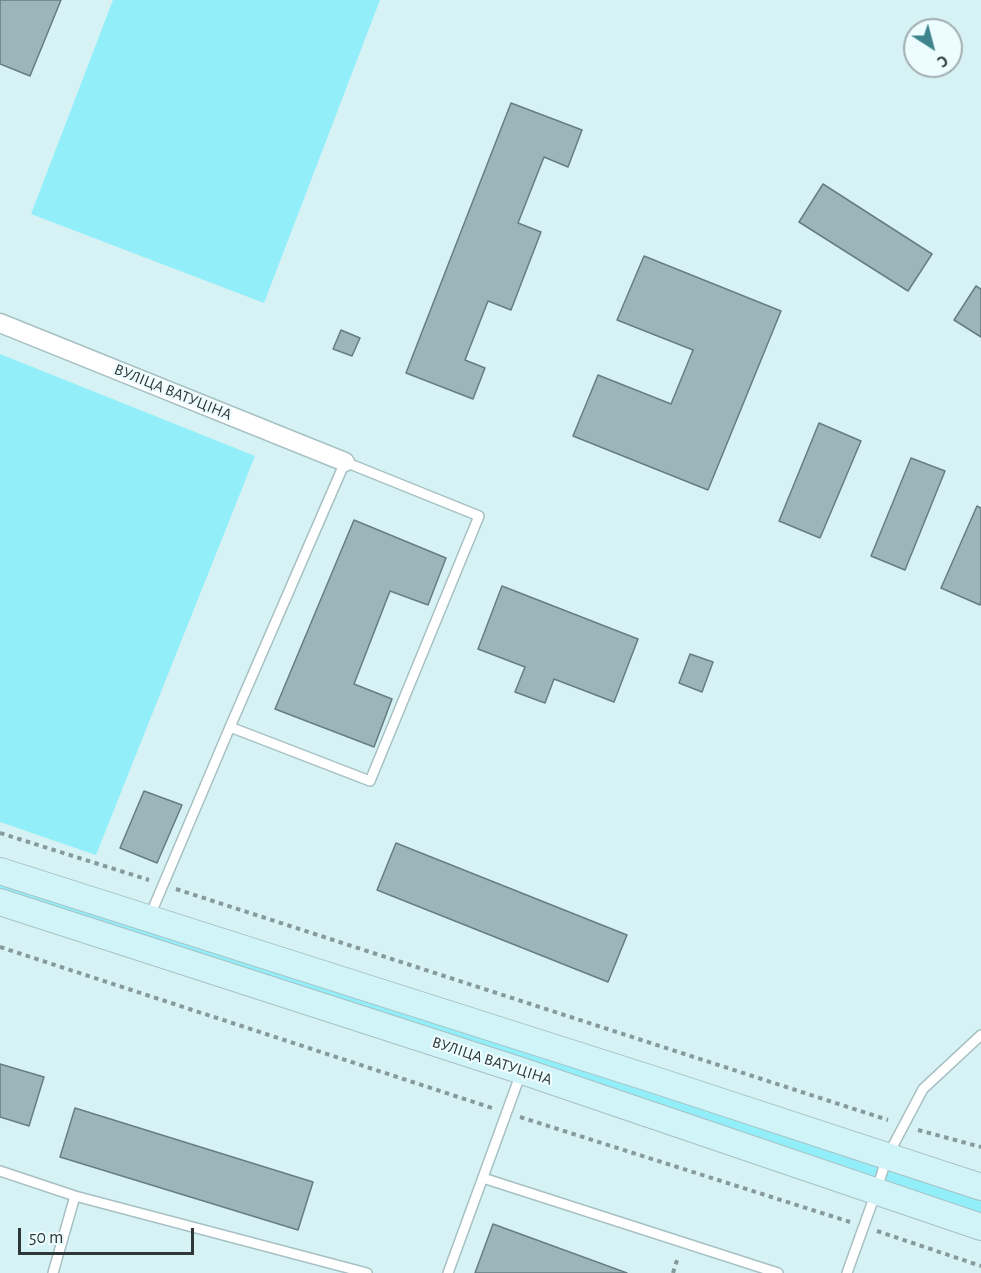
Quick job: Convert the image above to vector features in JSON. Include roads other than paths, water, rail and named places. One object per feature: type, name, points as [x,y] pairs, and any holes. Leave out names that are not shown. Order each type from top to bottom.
[{"type":"street","name":"ВУЛІЦА ВАТУЦІНА","points":[[0,323],[345,462]]},
{"type":"street","name":"ВУЛІЦА ВАТУЦІНА","points":[[0,871],[649,1078],[981,1187]]},
{"type":"street","name":"ВУЛІЦА ВАТУЦІНА","points":[[0,902],[522,1071],[981,1227]]},
{"type":"lane","points":[[149,918],[230,727],[345,462],[479,516],[370,781],[230,727]]},
{"type":"lane","points":[[847,1273],[887,1157],[923,1089],[981,1035]]},
{"type":"lane","points":[[448,1273],[522,1071]]},
{"type":"lane","points":[[0,1171],[75,1196],[367,1273]]},
{"type":"lane","points":[[483,1178],[778,1273]]},
{"type":"lane","points":[[53,1273],[75,1196]]}]
